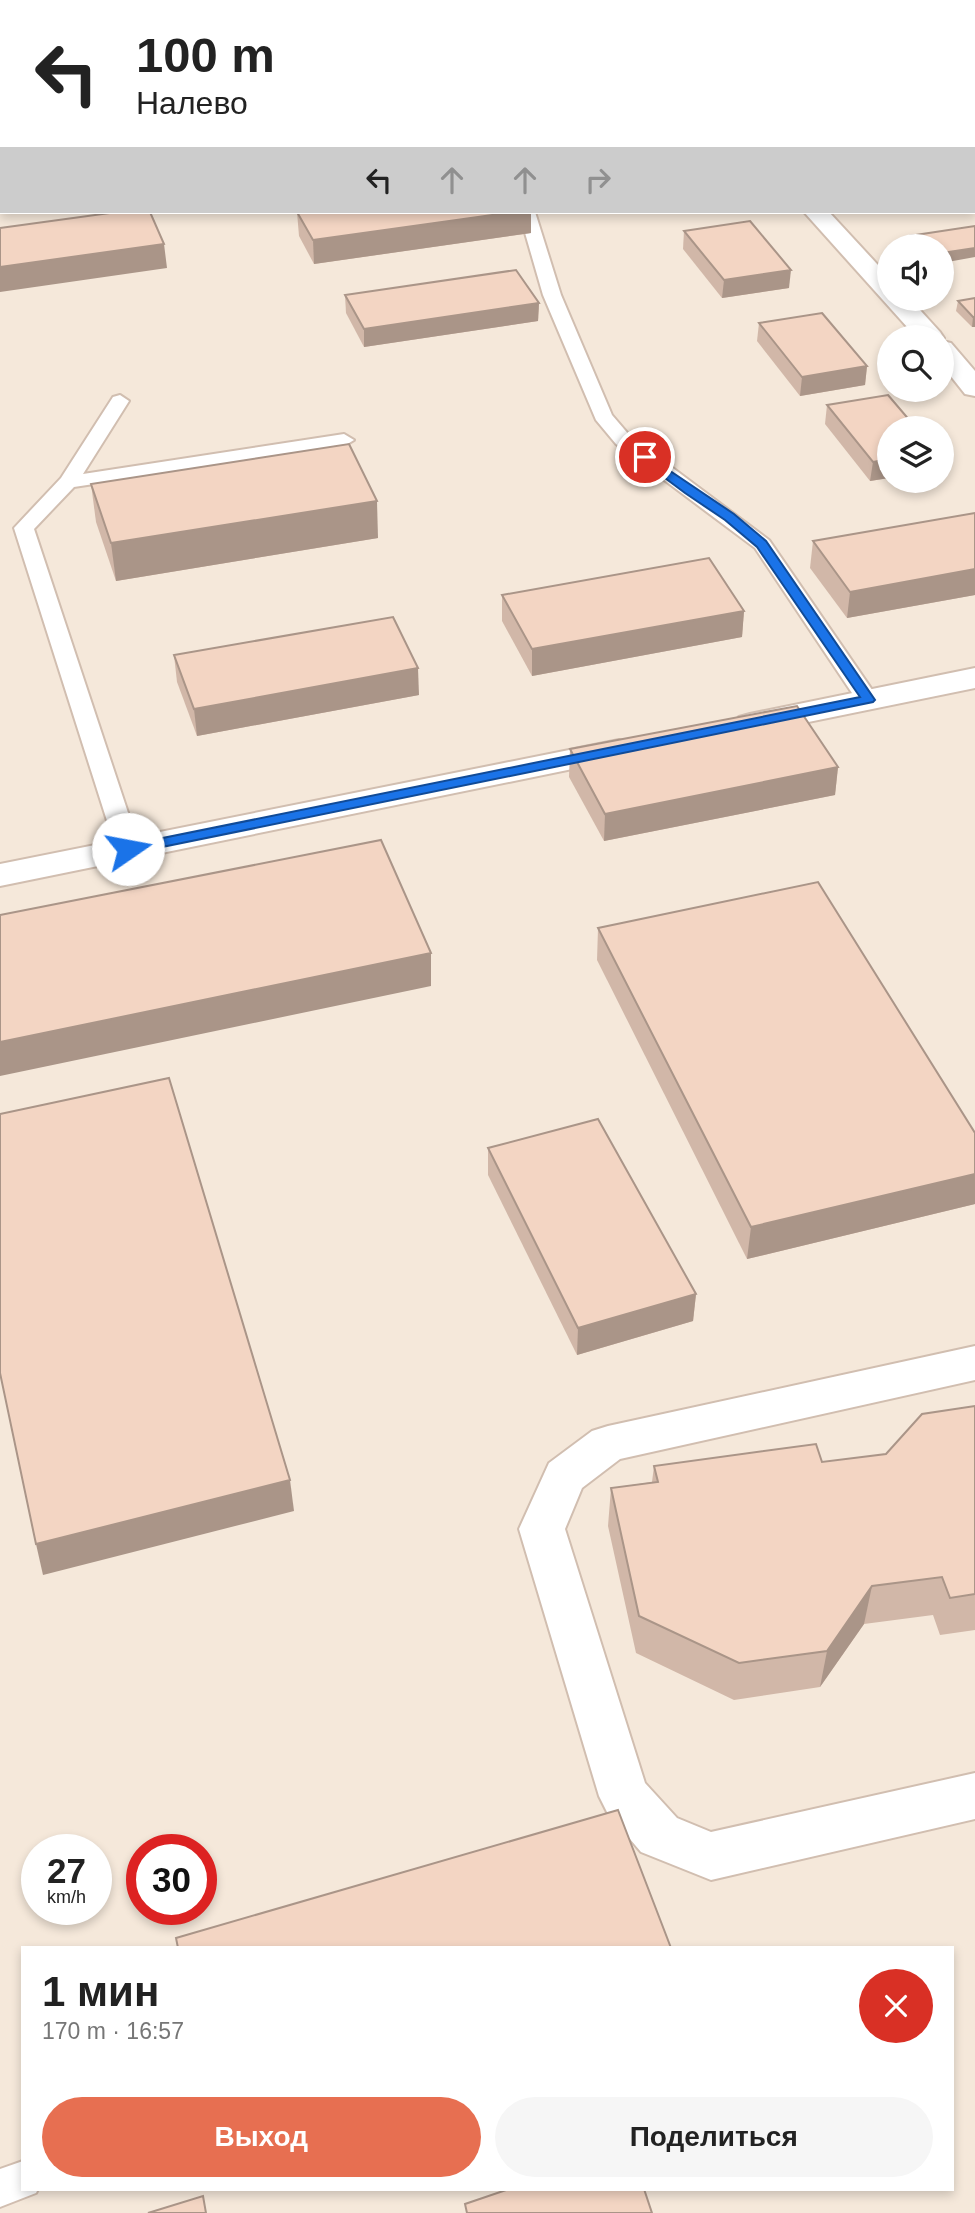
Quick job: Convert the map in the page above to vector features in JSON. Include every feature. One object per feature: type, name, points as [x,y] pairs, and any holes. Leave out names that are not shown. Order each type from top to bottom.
[{"type":"street","points":[[818,214],[877,279]]},
{"type":"street","points":[[907,311],[919,325]]},
{"type":"street","points":[[954,360],[971,376]]},
{"type":"street","points":[[718,730],[975,678]]},
{"type":"street","points":[[0,875],[649,744]]},
{"type":"street","points":[[975,1363],[608,1444],[565,1476],[541,1530],[624,1796],[659,1835],[711,1856],[975,1796]]},
{"type":"lane","points":[[528,214],[552,295],[603,416],[623,440],[762,544],[868,700]]},
{"type":"lane","points":[[120,401],[68,482],[24,528],[128,849]]},
{"type":"lane","points":[[68,482],[344,440]]},
{"type":"lane","points":[[0,2188],[21,2181]]},
{"type":"shaded area","points":[[0,214],[975,214],[975,2213],[0,2213]]},
{"type":"building","points":[[102,214],[151,214],[164,244],[0,267],[0,228]]},
{"type":"building","points":[[298,214],[499,214],[313,240]]},
{"type":"building","points":[[750,221],[791,270],[724,280],[684,231]]},
{"type":"building","points":[[975,226],[975,248],[954,251],[954,234],[922,234]]},
{"type":"building","points":[[516,270],[539,303],[364,329],[345,295]]},
{"type":"building","points":[[975,298],[975,317],[973,317],[958,301]]},
{"type":"building","points":[[822,313],[867,366],[802,377],[759,323]]},
{"type":"building","points":[[877,397],[877,402],[894,402],[906,416],[877,416],[877,461],[873,462],[827,405]]},
{"type":"building","points":[[349,444],[377,501],[111,543],[91,484]]},
{"type":"building","points":[[975,513],[975,569],[850,592],[813,541]]},
{"type":"building","points":[[709,558],[744,611],[532,649],[502,595]]},
{"type":"building","points":[[393,617],[418,668],[194,709],[174,655]]},
{"type":"building","points":[[797,706],[838,767],[605,814],[570,749]]},
{"type":"building","points":[[381,840],[431,953],[0,1042],[0,915]]},
{"type":"building","points":[[818,882],[975,1133],[975,1174],[751,1227],[598,928]]},
{"type":"building","points":[[169,1078],[290,1480],[36,1544],[0,1373],[0,1114]]},
{"type":"building","points":[[598,1119],[696,1294],[578,1328],[488,1148]]},
{"type":"building","points":[[975,1406],[975,1594],[950,1598],[942,1577],[872,1586],[827,1651],[739,1663],[639,1616],[611,1488],[658,1482],[654,1466],[816,1444],[822,1462],[886,1454],[922,1414]]},
{"type":"building","points":[[618,1810],[670,1946],[178,1946],[176,1938]]},
{"type":"building","points":[[503,2191],[645,2191],[652,2213],[467,2213],[465,2204]]},
{"type":"building","points":[[203,2196],[206,2213],[148,2213]]},
{"type":"route","points":[[128,849],[868,700],[762,544],[645,457]]}]
